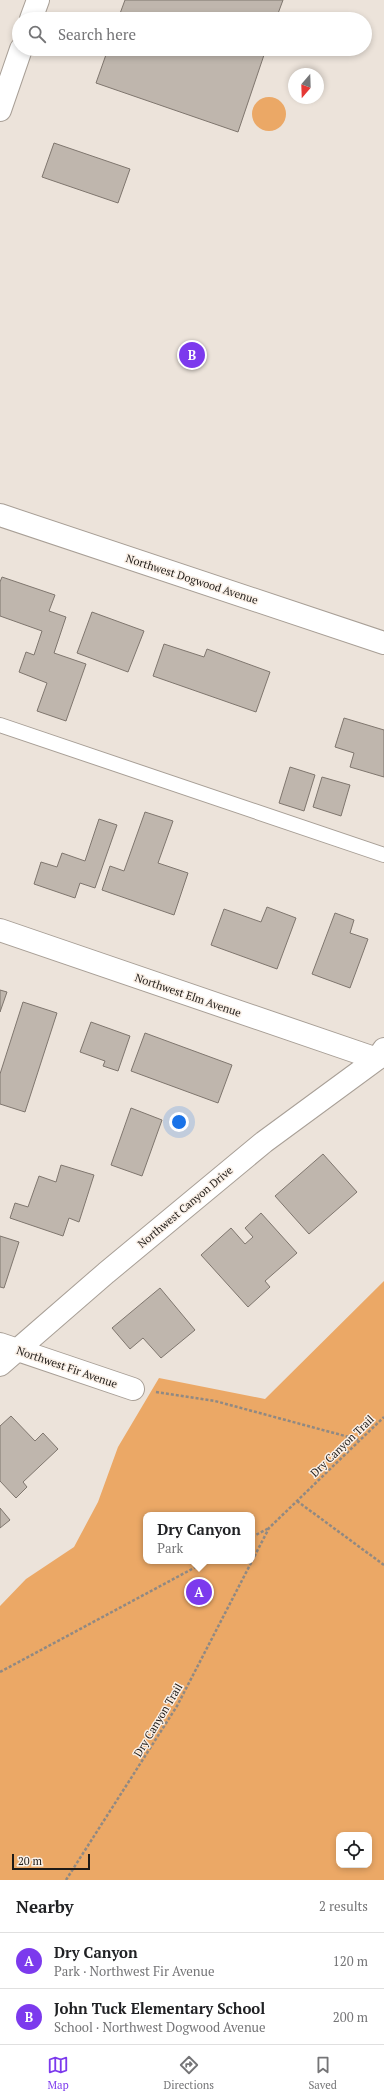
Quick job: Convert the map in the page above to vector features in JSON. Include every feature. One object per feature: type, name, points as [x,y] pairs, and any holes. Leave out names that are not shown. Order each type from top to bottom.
[{"type":"street","points":[[34,12],[38,0]]},
{"type":"street","points":[[1,105],[18,56]]},
{"type":"street","name":"Northwest Dogwood Avenue","points":[[0,515],[384,643]]},
{"type":"street","name":"Northwest Elm Avenue","points":[[0,930],[380,1054]]},
{"type":"street","name":"Northwest Canyon Drive","points":[[0,1365],[9,1347],[264,1142],[380,1054]]},
{"type":"street","name":"Northwest Fir Avenue","points":[[9,1347],[133,1389]]},
{"type":"lane","points":[[0,725],[384,855]]},
{"type":"path","points":[[133,1389],[171,1393],[215,1402],[360,1440]]},
{"type":"path","name":"Dry Canyon Trail","points":[[255,1555],[269,1528],[384,1417]]},
{"type":"path","points":[[297,1501],[384,1566]]},
{"type":"path","points":[[255,1535],[269,1528]]},
{"type":"path","points":[[0,1672],[201,1564]]},
{"type":"path","name":"Dry Canyon Trail","points":[[66,1880],[178,1706],[250,1564]]},
{"type":"shaded area","points":[[269,97],[281,102],[286,114],[281,126],[269,131],[257,126],[252,114],[257,102]]},
{"type":"shaded area","points":[[384,1281],[384,1880],[0,1880],[0,1606],[26,1579],[74,1547],[98,1502],[118,1447],[159,1378],[265,1399]]},
{"type":"building","points":[[125,0],[283,0],[279,12],[121,12]]},
{"type":"building","points":[[106,56],[264,56],[238,132],[96,83]]},
{"type":"building","points":[[54,143],[130,169],[118,203],[42,177]]},
{"type":"building","points":[[2,577],[55,595],[49,611],[66,617],[54,653],[86,664],[66,721],[37,711],[47,683],[19,672],[26,652],[34,655],[42,631],[0,616],[0,582]]},
{"type":"building","points":[[92,612],[144,631],[128,672],[77,653]]},
{"type":"building","points":[[164,644],[204,657],[207,649],[270,672],[256,712],[153,676]]},
{"type":"building","points":[[344,718],[384,730],[384,777],[350,767],[354,753],[335,747]]},
{"type":"building","points":[[290,767],[315,775],[304,811],[279,803]]},
{"type":"building","points":[[322,777],[350,785],[341,816],[313,807]]},
{"type":"building","points":[[145,812],[173,821],[158,863],[188,873],[174,915],[102,890],[110,866],[124,871]]},
{"type":"building","points":[[99,819],[117,825],[95,888],[80,883],[75,898],[34,884],[41,862],[57,867],[62,853],[85,861]]},
{"type":"building","points":[[267,907],[296,918],[277,969],[211,945],[224,909],[261,922]]},
{"type":"building","points":[[335,913],[354,920],[350,933],[368,939],[350,988],[312,974]]},
{"type":"building","points":[[0,990],[7,992],[0,1012]]},
{"type":"building","points":[[23,1002],[57,1013],[25,1112],[0,1104],[0,1074]]},
{"type":"building","points":[[91,1022],[130,1036],[118,1071],[103,1066],[105,1061],[80,1052]]},
{"type":"building","points":[[145,1033],[232,1065],[218,1103],[131,1071]]},
{"type":"building","points":[[131,1108],[162,1120],[142,1176],[111,1165]]},
{"type":"building","points":[[323,1154],[357,1192],[309,1234],[275,1196]]},
{"type":"building","points":[[61,1165],[94,1175],[79,1222],[69,1218],[63,1236],[10,1218],[15,1203],[28,1207],[39,1176],[56,1182]]},
{"type":"building","points":[[261,1213],[297,1253],[265,1281],[270,1287],[248,1307],[201,1255],[231,1228],[245,1244],[253,1237],[245,1228]]},
{"type":"building","points":[[0,1236],[19,1242],[4,1288],[0,1287]]},
{"type":"building","points":[[160,1288],[195,1330],[161,1358],[143,1338],[130,1349],[112,1328]]},
{"type":"building","points":[[11,1416],[35,1441],[43,1433],[58,1449],[23,1482],[27,1487],[16,1498],[0,1481],[0,1426]]},
{"type":"building","points":[[0,1508],[10,1520],[0,1528]]},
{"type":"place","name":"John Tuck Elementary School","points":[[192,355]]},
{"type":"place","name":"Dry Canyon","points":[[199,1592]]}]
